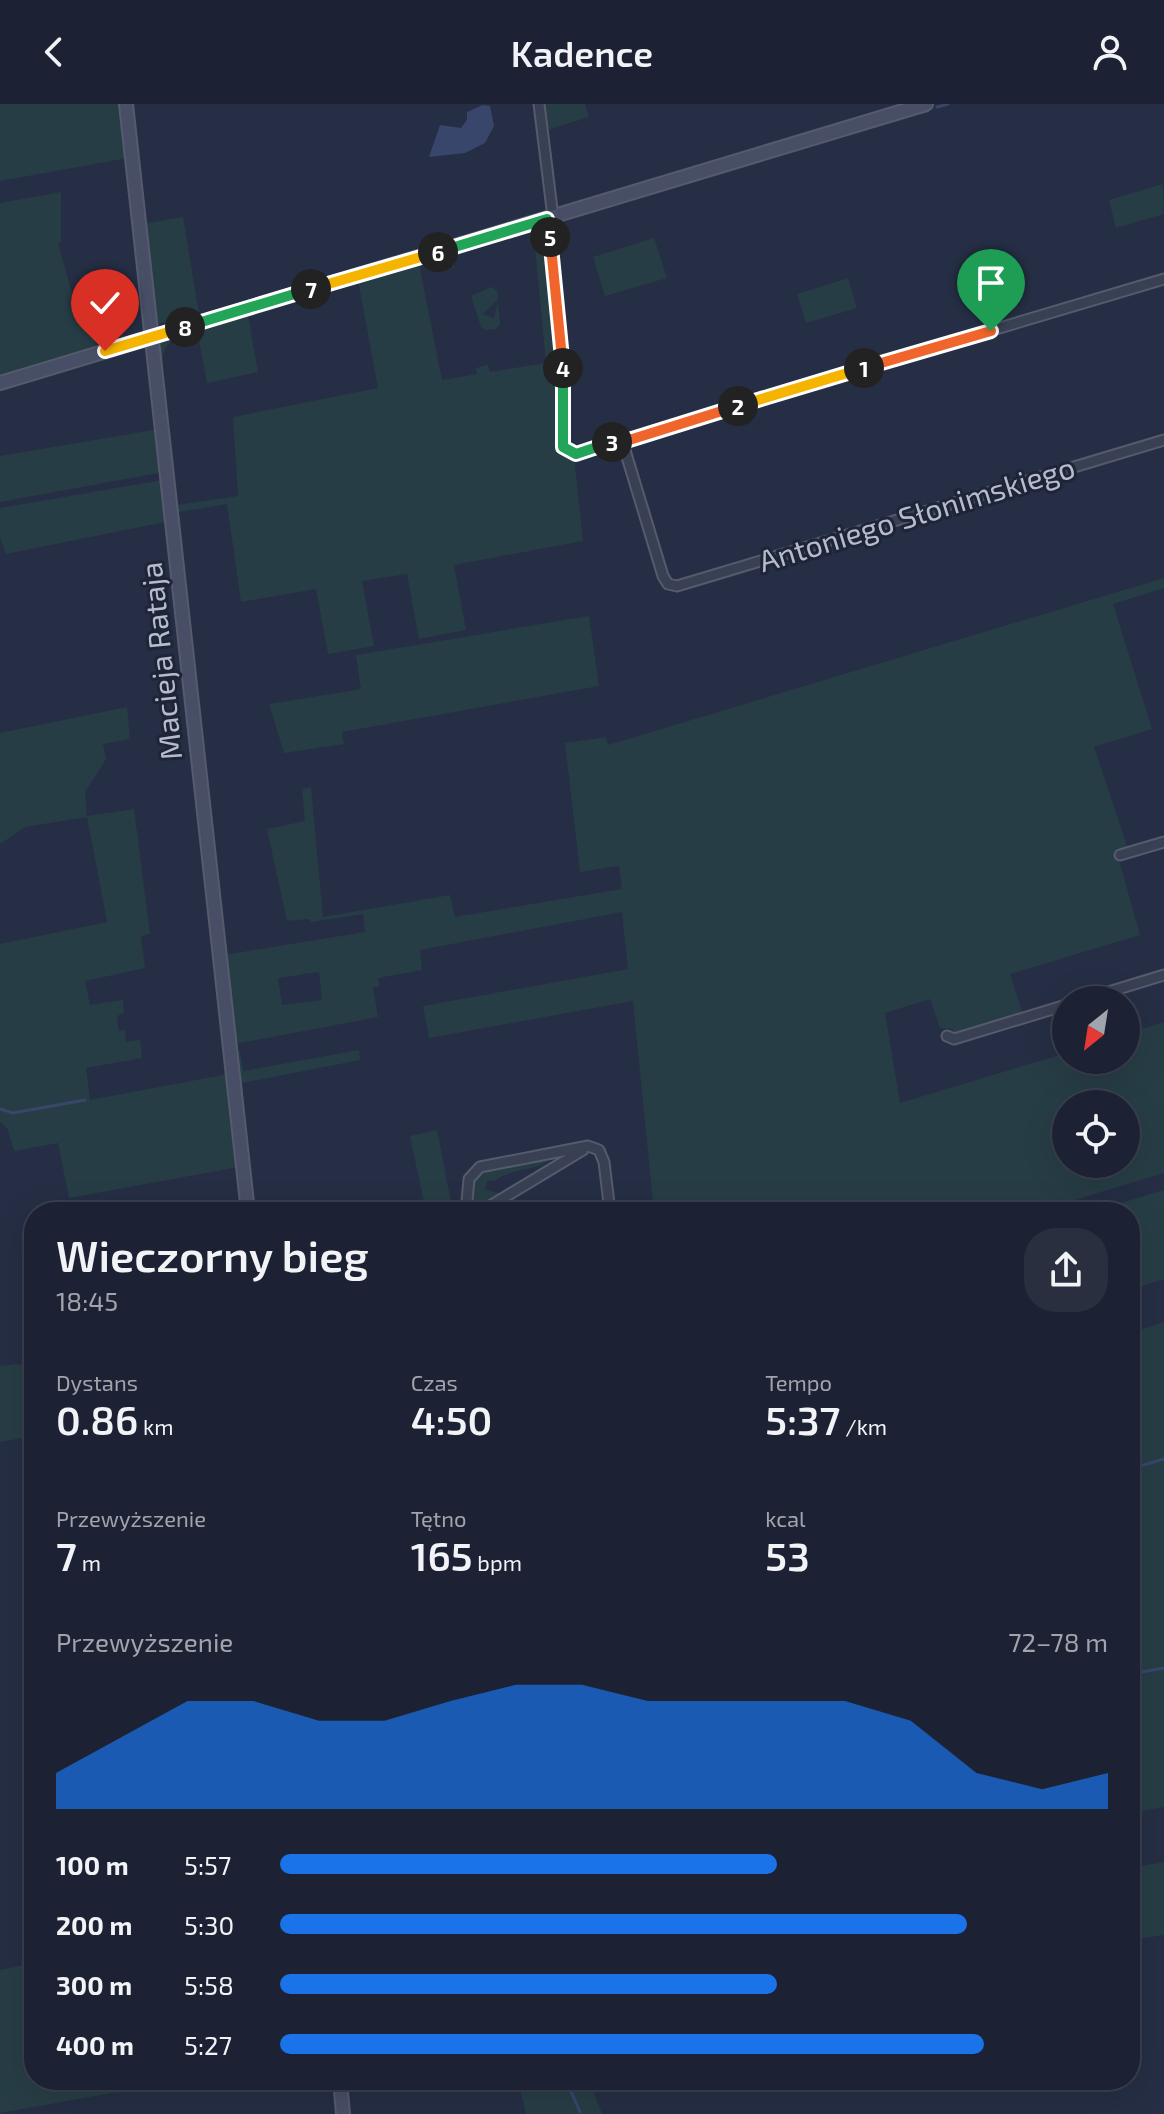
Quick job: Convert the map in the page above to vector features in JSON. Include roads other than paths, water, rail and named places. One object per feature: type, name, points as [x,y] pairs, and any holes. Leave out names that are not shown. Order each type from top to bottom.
[{"type":"street","name":"Macieja Rataja","points":[[126,104],[247,1202]]},
{"type":"street","points":[[539,104],[561,339],[562,442],[566,451],[576,454],[1164,279]]},
{"type":"street","points":[[0,383],[926,104]]},
{"type":"street","name":"Antoniego Słonimskiego","points":[[626,441],[624,452],[663,576],[670,585],[681,586],[1164,440]]},
{"type":"street","points":[[1120,855],[1164,842]]},
{"type":"street","points":[[1128,986],[1164,975]]},
{"type":"street","points":[[947,1036],[954,1039],[1052,1009]]},
{"type":"street","points":[[467,1202],[469,1179],[480,1167],[588,1146],[599,1150],[604,1159],[609,1202]]},
{"type":"street","points":[[496,1202],[588,1146]]},
{"type":"street","points":[[341,2090],[343,2114]]},
{"type":"water","points":[[483,105],[490,106],[494,126],[485,143],[465,153],[429,157],[440,125],[461,128],[467,120],[467,112]]},
{"type":"waterway","points":[[937,107],[948,104]]},
{"type":"waterway","points":[[918,113],[927,111]]},
{"type":"waterway","points":[[885,123],[911,115]]},
{"type":"waterway","points":[[0,1109],[13,1113],[85,1100]]},
{"type":"waterway","points":[[1140,1466],[1164,1459]]},
{"type":"waterway","points":[[1140,1672],[1164,1668]]},
{"type":"waterway","points":[[570,2090],[580,2112]]}]
